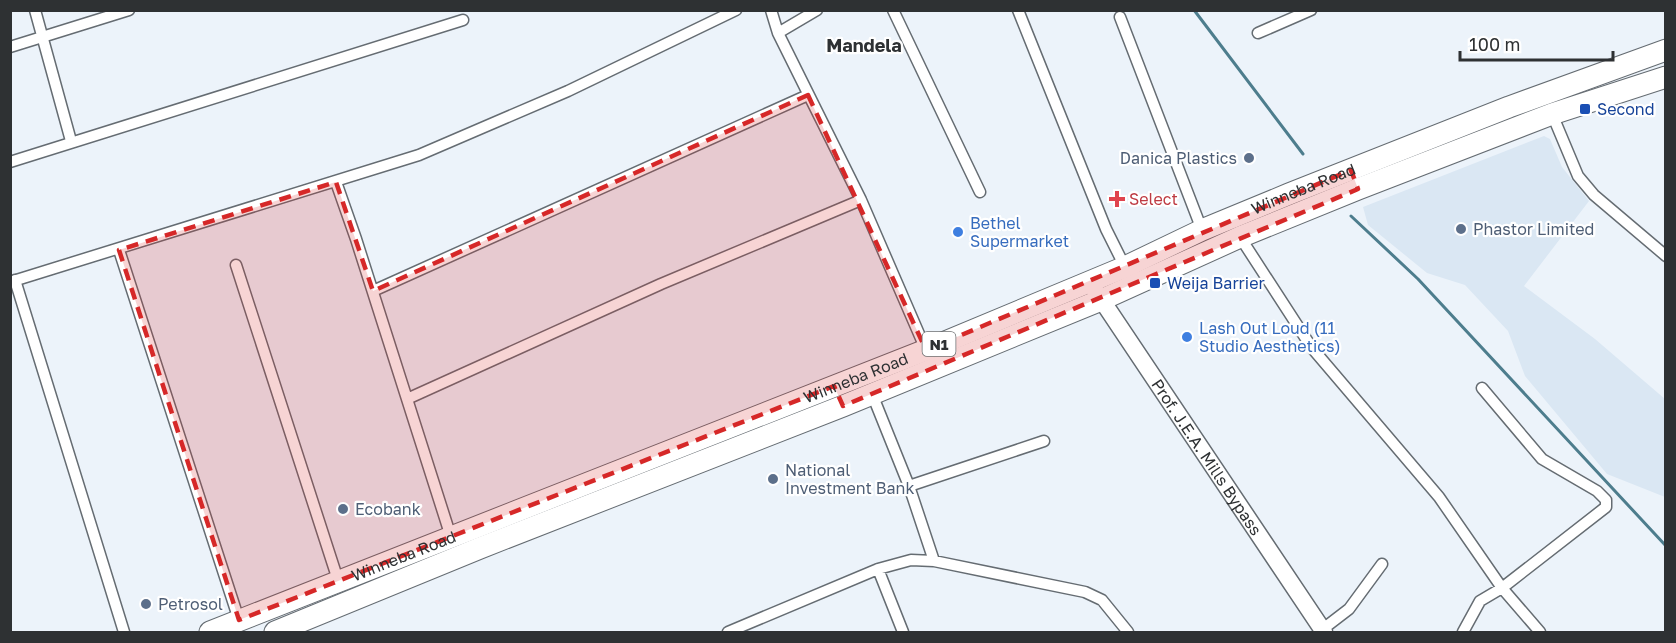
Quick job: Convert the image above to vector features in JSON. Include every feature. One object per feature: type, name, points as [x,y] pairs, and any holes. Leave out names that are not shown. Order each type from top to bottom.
[{"type":"highway","name":"Winneba Road","points":[[275,633],[480,548],[843,406],[1101,300],[1240,237],[1354,179],[1509,107],[1665,50]]},
{"type":"highway","name":"Winneba Road","points":[[210,633],[338,580],[926,350],[1125,267],[1202,230],[1665,77]]},
{"type":"highway","points":[[834,386],[843,406]]},
{"type":"street","points":[[35,10],[71,141]]},
{"type":"street","points":[[10,47],[129,10]]},
{"type":"street","points":[[124,633],[13,281],[119,250],[419,155],[491,125],[736,10]]},
{"type":"street","points":[[771,10],[778,33],[861,200],[926,350]]},
{"type":"street","points":[[778,33],[817,10]]},
{"type":"street","points":[[892,10],[980,192]]},
{"type":"street","points":[[1018,10],[1106,229],[1125,267]]},
{"type":"street","points":[[1258,33],[1311,10]]},
{"type":"street","points":[[1120,17],[1202,230]]},
{"type":"street","points":[[10,162],[71,141],[464,20]]},
{"type":"street","points":[[373,291],[496,237],[685,148],[808,95]]},
{"type":"street","points":[[1552,114],[1578,176],[1594,195],[1665,256]]},
{"type":"street","points":[[336,182],[451,537]]},
{"type":"street","points":[[407,399],[661,284],[861,200]]},
{"type":"street","points":[[1240,237],[1312,348],[1439,496],[1502,588],[1540,633]]},
{"type":"street","points":[[119,250],[239,620]]},
{"type":"street","points":[[236,265],[338,580]]},
{"type":"street","name":"Prof. J.E.A. Mills Bypass","points":[[1090,282],[1322,632]]},
{"type":"street","points":[[1463,633],[1480,601],[1502,588],[1600,514],[1606,507],[1606,500],[1597,491],[1542,459],[1482,388]]},
{"type":"street","points":[[872,393],[909,486],[934,561]]},
{"type":"street","points":[[909,486],[1044,441]]},
{"type":"street","points":[[729,633],[878,569],[911,560],[934,561],[1085,592],[1102,600],[1128,633]]},
{"type":"street","points":[[1322,632],[1349,609],[1382,564]]},
{"type":"street","points":[[878,569],[903,633]]},
{"type":"highlighted area","points":[[808,95],[926,350],[1351,170],[1358,189],[843,406],[834,386],[239,620],[119,250],[336,182],[373,291]]},
{"type":"shaded area","points":[[1544,136],[1550,139],[1562,167],[1589,201],[1524,286],[1595,339],[1665,399],[1665,497],[1607,474],[1525,376],[1508,331],[1465,285],[1427,273],[1368,225],[1363,207]]},
{"type":"waterway","points":[[1194,10],[1303,154]]},
{"type":"waterway","points":[[1351,216],[1418,279],[1666,546]]},
{"type":"place","name":"Second","points":[[1585,109]]},
{"type":"place","name":"Danica Plastics","points":[[1249,158]]},
{"type":"place","name":"Select","points":[[1117,199]]},
{"type":"place","name":"Phastor Limited","points":[[1461,229]]},
{"type":"place","name":"Bethel Supermarket","points":[[958,232]]},
{"type":"place","name":"Weija Barrier","points":[[1155,283]]},
{"type":"place","name":"Lash Out Loud (11 Studio Aesthetics)","points":[[1187,337]]},
{"type":"place","name":"National Investment Bank","points":[[773,479]]},
{"type":"place","name":"Ecobank","points":[[343,509]]},
{"type":"place","name":"Petrosol","points":[[146,604]]},
{"type":"district","name":"Mandela","points":[[864,45]]}]
